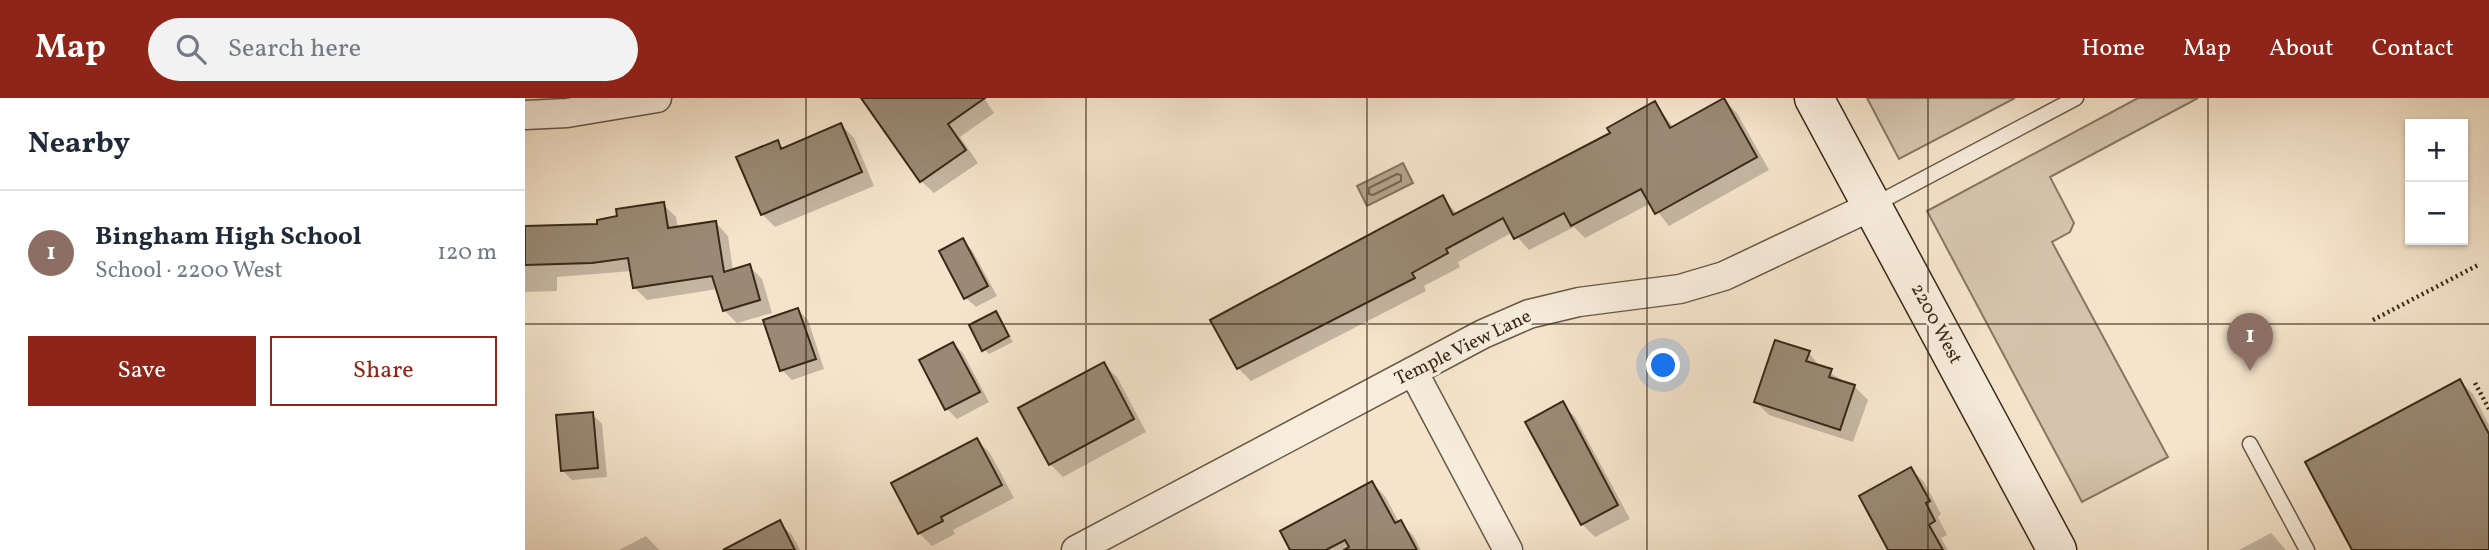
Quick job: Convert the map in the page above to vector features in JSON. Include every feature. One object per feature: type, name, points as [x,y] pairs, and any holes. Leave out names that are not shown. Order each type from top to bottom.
[{"type":"street","points":[[525,115],[580,111],[657,98]]},
{"type":"street","name":"2200 West","points":[[1814,98],[2057,550]]},
{"type":"street","name":"Temple View Lane","points":[[1076,550],[1413,371],[1529,314],[1579,302],[1681,289],[1724,276],[1872,206]]},
{"type":"street","points":[[1413,371],[1508,550]]},
{"type":"lane","points":[[1872,206],[2077,98]]},
{"type":"lane","points":[[2250,444],[2307,550]]},
{"type":"path","points":[[2373,320],[2480,264]]},
{"type":"path","points":[[2475,383],[2489,409]]},
{"type":"shaded area","points":[[1867,98],[2015,98],[1899,159]]},
{"type":"shaded area","points":[[2138,98],[2198,98],[2050,177],[2074,223],[2070,232],[2052,242],[2168,457],[2082,502],[1927,211]]},
{"type":"water","points":[[1403,163],[1413,183],[1367,206],[1357,186]]},
{"type":"building","points":[[861,98],[985,98],[948,124],[966,150],[920,182]]},
{"type":"building","points":[[1724,98],[1757,157],[1655,214],[1641,189],[1571,226],[1564,213],[1514,239],[1503,218],[1446,249],[1448,253],[1412,273],[1415,278],[1237,369],[1210,320],[1443,195],[1453,215],[1610,133],[1607,128],[1655,101],[1670,128]]},
{"type":"building","points":[[841,123],[862,172],[761,215],[736,157],[778,140],[781,149]]},
{"type":"building","points":[[664,202],[668,228],[716,221],[724,272],[750,264],[760,300],[723,311],[712,276],[633,288],[628,258],[592,263],[525,265],[525,226],[597,224],[597,220],[617,216],[616,209]]},
{"type":"building","points":[[963,238],[988,286],[964,299],[939,251]]},
{"type":"building","points":[[798,308],[816,359],[780,371],[763,320]]},
{"type":"building","points":[[996,311],[1009,336],[982,351],[969,325]]},
{"type":"building","points":[[1775,340],[1810,351],[1806,361],[1832,369],[1829,377],[1855,385],[1840,430],[1754,402]]},
{"type":"building","points":[[953,342],[980,392],[945,410],[919,360]]},
{"type":"building","points":[[1104,362],[1134,419],[1049,465],[1018,408]]},
{"type":"building","points":[[2460,379],[2489,434],[2489,550],[2352,550],[2305,462]]},
{"type":"building","points":[[1563,401],[1618,505],[1581,525],[1525,422]]},
{"type":"building","points":[[593,412],[598,468],[561,471],[556,415]]},
{"type":"building","points":[[977,438],[1002,485],[941,517],[943,521],[918,534],[891,483]]},
{"type":"building","points":[[1911,467],[1930,501],[1926,503],[1935,521],[1929,525],[1943,550],[1888,550],[1859,496]]},
{"type":"building","points":[[1372,481],[1395,523],[1401,520],[1417,550],[1344,550],[1349,547],[1345,540],[1326,550],[1290,550],[1280,531]]},
{"type":"building","points":[[780,520],[795,550],[723,550]]},
{"type":"place","name":"Bingham High School","points":[[2250,371]]}]
